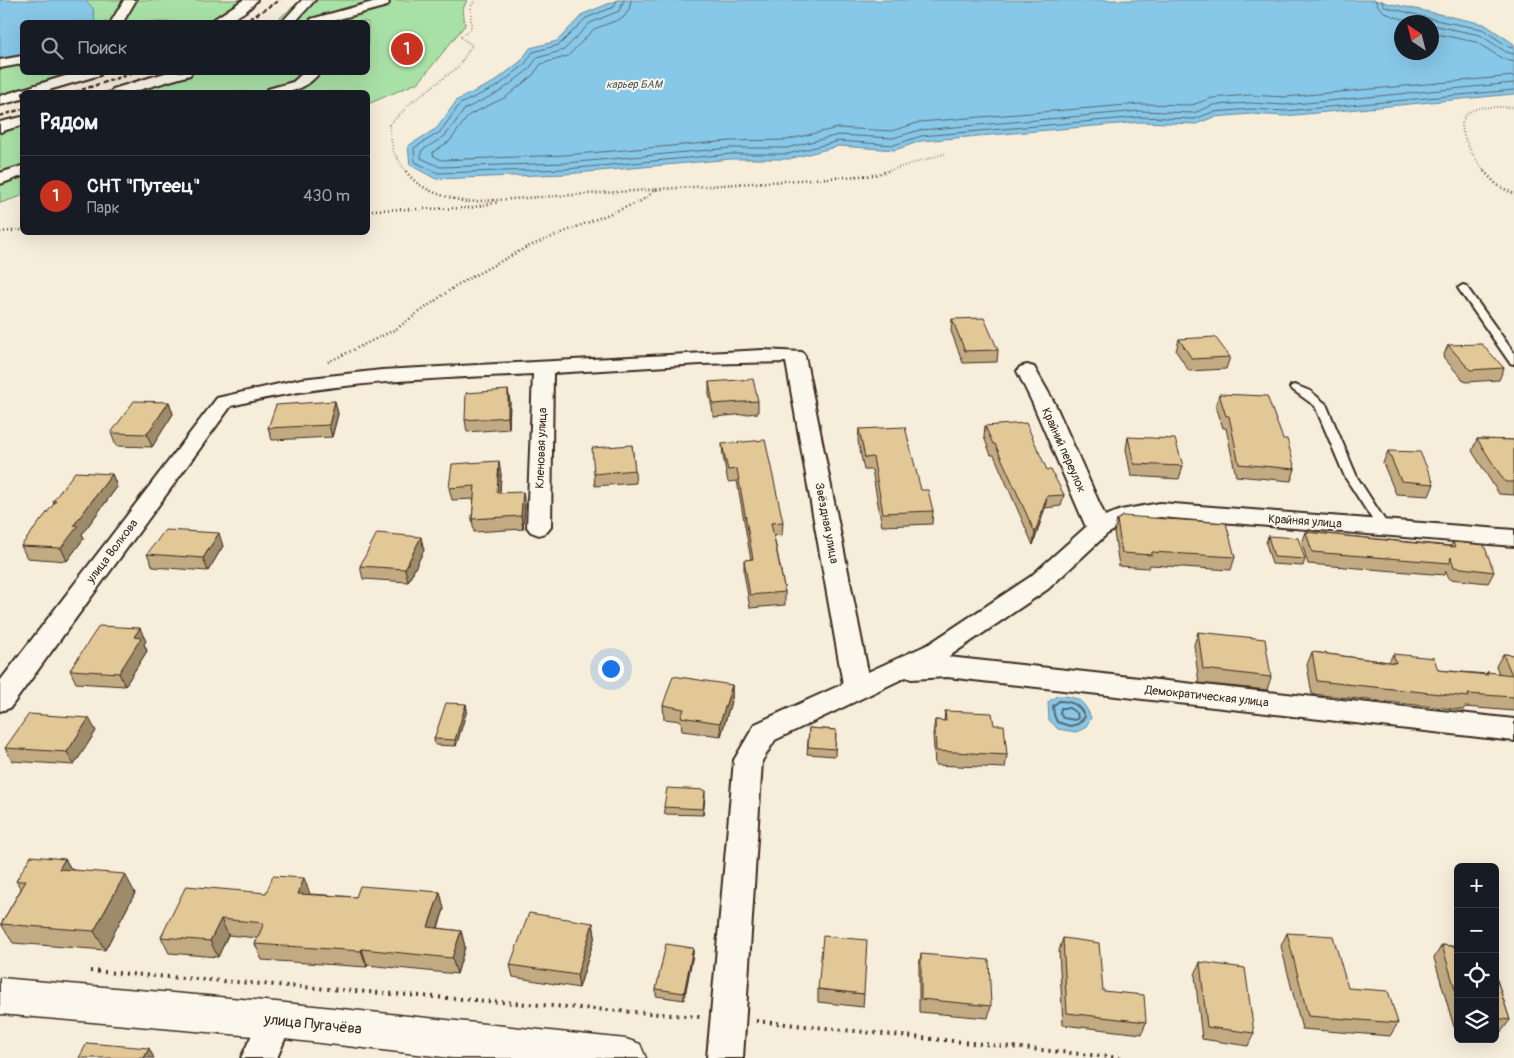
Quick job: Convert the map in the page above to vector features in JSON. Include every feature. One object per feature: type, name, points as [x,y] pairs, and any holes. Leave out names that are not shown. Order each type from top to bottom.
[{"type":"street","points":[[118,20],[130,0]]},
{"type":"street","points":[[219,20],[251,0]]},
{"type":"street","points":[[290,20],[310,0]]},
{"type":"street","points":[[323,20],[385,2]]},
{"type":"street","points":[[370,21],[385,2]]},
{"type":"street","points":[[0,64],[20,60]]},
{"type":"street","points":[[35,90],[85,75]]},
{"type":"street","points":[[125,90],[175,75]]},
{"type":"street","points":[[301,89],[311,75]]},
{"type":"street","points":[[0,101],[20,95]]},
{"type":"street","points":[[0,127],[20,122]]},
{"type":"street","points":[[0,179],[20,173]]},
{"type":"street","name":"Звёздная улица","points":[[543,368],[746,354],[795,356],[858,690]]},
{"type":"street","name":"улица Волкова","points":[[0,700],[224,402],[246,396],[329,382],[454,372],[543,368]]},
{"type":"street","name":"Кленовая улица","points":[[539,527],[543,368]]},
{"type":"street","name":"Крайний переулок","points":[[1027,371],[1044,404],[1099,529]]},
{"type":"street","name":"Крайняя улица","points":[[725,1058],[748,760],[765,732],[938,651],[1039,583],[1099,529],[1121,517],[1160,510],[1514,538]]},
{"type":"street","name":"Демократическая улица","points":[[899,670],[947,666],[1514,730]]},
{"type":"street","name":"улица Пугачёва","points":[[0,996],[276,1020],[626,1058]]},
{"type":"street","points":[[259,1058],[276,1020]]},
{"type":"lane","points":[[1463,288],[1514,361]]},
{"type":"lane","points":[[1294,388],[1306,393],[1320,404],[1351,477],[1383,527]]},
{"type":"path","points":[[476,0],[471,6],[471,29],[460,37],[472,45],[458,67],[412,102],[389,125],[393,151],[409,176],[431,192],[466,202],[874,175],[946,153]]},
{"type":"path","points":[[1514,107],[1486,109],[1468,113],[1462,120],[1462,130],[1474,160],[1497,185],[1514,194]]},
{"type":"path","points":[[321,366],[396,329],[457,285],[527,247],[641,201],[659,188]]},
{"type":"path","points":[[370,210],[469,208],[514,199]]},
{"type":"path","points":[[0,232],[20,230]]},
{"type":"path","points":[[79,970],[728,1019],[1120,1058]]},
{"type":"green space","points":[[85,0],[244,0],[212,20],[95,20],[92,8]]},
{"type":"green space","points":[[301,0],[467,0],[463,9],[465,25],[419,82],[370,103],[370,90],[111,90],[164,75],[370,75],[370,20],[277,20]]},
{"type":"green space","points":[[20,57],[20,75],[79,75],[30,90],[20,90],[20,93],[0,99],[0,62]]},
{"type":"green space","points":[[20,118],[20,197],[0,203],[0,123]]},
{"type":"water","points":[[0,0],[85,0],[93,8],[95,20],[20,20],[20,57],[0,62]]},
{"type":"water","name":"карьер БАМ","points":[[618,0],[1374,0],[1484,24],[1514,44],[1514,94],[1285,116],[1251,114],[1214,117],[1196,124],[1141,122],[921,141],[895,150],[839,146],[789,159],[731,159],[566,174],[436,179],[410,165],[408,146],[437,128],[457,100],[494,82],[521,61],[530,48],[557,41],[583,14]]},
{"type":"water","points":[[1057,696],[1075,698],[1086,707],[1091,718],[1085,728],[1076,732],[1058,729],[1049,720],[1048,702]]},
{"type":"building","points":[[984,318],[998,350],[965,351],[952,319]]},
{"type":"building","points":[[1215,337],[1230,357],[1192,359],[1179,339]]},
{"type":"building","points":[[1482,344],[1504,368],[1470,370],[1448,345]]},
{"type":"building","points":[[753,379],[758,401],[713,404],[709,382]]},
{"type":"building","points":[[508,390],[508,417],[465,420],[466,393]]},
{"type":"building","points":[[1219,394],[1267,396],[1283,439],[1287,439],[1295,469],[1239,464],[1229,416],[1226,416]]},
{"type":"building","points":[[134,401],[169,402],[147,434],[111,433]]},
{"type":"building","points":[[335,401],[329,425],[268,428],[276,405]]},
{"type":"building","points":[[1026,423],[1047,470],[1051,470],[1064,495],[1047,496],[1035,533],[985,426]]},
{"type":"building","points":[[905,427],[921,490],[928,490],[933,511],[883,513],[873,457],[865,458],[859,429]]},
{"type":"building","points":[[1128,437],[1175,439],[1183,466],[1134,464]]},
{"type":"building","points":[[1477,439],[1514,440],[1514,482],[1505,482]]},
{"type":"building","points":[[765,440],[783,522],[771,523],[785,592],[750,595],[744,560],[753,559],[737,469],[728,470],[722,444]]},
{"type":"building","points":[[632,445],[635,470],[594,474],[592,448]]},
{"type":"building","points":[[1388,451],[1420,452],[1434,484],[1401,481]]},
{"type":"building","points":[[499,461],[497,493],[523,492],[521,516],[472,519],[475,486],[449,488],[452,464]]},
{"type":"building","points":[[75,472],[112,474],[74,525],[78,526],[61,548],[21,546],[56,501],[53,501]]},
{"type":"building","points":[[1123,516],[1226,523],[1235,557],[1152,552],[1152,555],[1122,553],[1117,520]]},
{"type":"building","points":[[165,530],[219,533],[203,558],[147,554]]},
{"type":"building","points":[[1306,532],[1455,547],[1453,542],[1484,545],[1494,572],[1454,567],[1451,557],[1450,563],[1312,552]]},
{"type":"building","points":[[377,533],[421,537],[405,569],[360,566]]},
{"type":"building","points":[[1268,536],[1298,538],[1305,559],[1274,557]]},
{"type":"building","points":[[99,626],[140,628],[134,637],[141,638],[119,673],[70,670]]},
{"type":"building","points":[[1198,632],[1265,639],[1271,677],[1203,669]]},
{"type":"building","points":[[1312,652],[1396,663],[1393,654],[1434,658],[1438,670],[1488,675],[1487,672],[1512,675],[1503,654],[1514,655],[1514,697],[1468,694],[1469,697],[1317,681]]},
{"type":"building","points":[[673,676],[732,685],[720,723],[681,717],[684,709],[663,705]]},
{"type":"building","points":[[446,703],[466,704],[455,740],[434,739]]},
{"type":"building","points":[[945,711],[992,713],[994,725],[1004,725],[1007,755],[936,751],[935,720],[946,721]]},
{"type":"building","points":[[29,714],[89,718],[67,752],[5,748]]},
{"type":"building","points":[[809,728],[836,730],[835,749],[808,747]]},
{"type":"building","points":[[667,788],[705,790],[703,809],[664,807]]},
{"type":"building","points":[[31,856],[65,859],[59,869],[125,874],[94,931],[1,924],[26,881],[16,881]]},
{"type":"building","points":[[273,876],[304,878],[298,894],[356,897],[360,886],[440,892],[428,927],[461,931],[452,958],[362,949],[361,951],[255,944],[264,923],[221,919],[210,941],[161,937],[186,886],[266,893]]},
{"type":"building","points":[[529,913],[593,923],[577,975],[510,965]]},
{"type":"building","points":[[1287,933],[1333,936],[1348,988],[1388,991],[1398,1023],[1308,1016]]},
{"type":"building","points":[[823,936],[867,940],[864,994],[818,989]]},
{"type":"building","points":[[1063,938],[1099,943],[1103,991],[1144,995],[1146,1022],[1067,1013]]},
{"type":"building","points":[[666,944],[693,948],[684,993],[656,989]]},
{"type":"building","points":[[1442,945],[1454,946],[1454,986]]},
{"type":"building","points":[[921,954],[989,960],[991,1006],[921,999]]},
{"type":"building","points":[[1200,962],[1245,968],[1254,1033],[1207,1027]]},
{"type":"building","points":[[1499,986],[1510,1020],[1499,1019]]},
{"type":"building","points":[[87,1043],[149,1048],[144,1058],[79,1058]]},
{"type":"railway","points":[[247,20],[280,0]]},
{"type":"railway","points":[[81,90],[127,75]]},
{"type":"railway","points":[[0,116],[20,110]]},
{"type":"place","name":"СНТ \"Путеец\"","points":[[407,49]]}]
